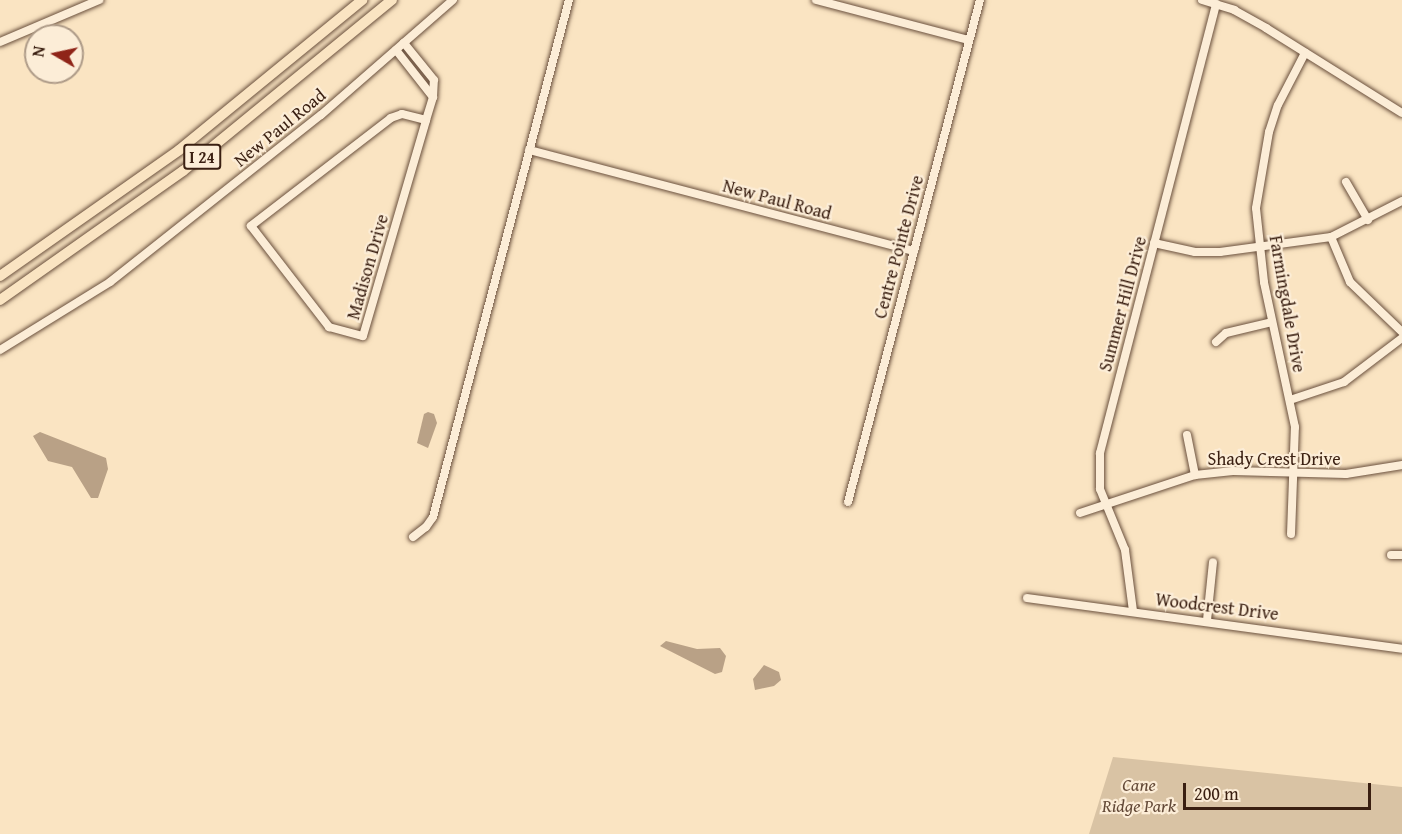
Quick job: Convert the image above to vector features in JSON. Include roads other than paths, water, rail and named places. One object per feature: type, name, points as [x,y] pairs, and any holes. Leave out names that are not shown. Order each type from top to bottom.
[{"type":"highway","name":"I 24","points":[[0,276],[179,150],[362,0]]},
{"type":"highway","name":"I 24","points":[[0,300],[183,171],[392,0]]},
{"type":"street","points":[[0,42],[99,0]]},
{"type":"street","name":"New Paul Road","points":[[0,350],[101,289],[296,135],[453,0]]},
{"type":"street","points":[[412,537],[424,530],[433,517],[569,0]]},
{"type":"street","points":[[816,0],[969,40]]},
{"type":"street","name":"Centre Pointe Drive","points":[[848,502],[980,0]]},
{"type":"street","points":[[1202,0],[1234,10],[1402,113]]},
{"type":"street","name":"Summer Hill Drive","points":[[1133,611],[1125,550],[1104,502],[1098,473],[1100,453],[1216,4]]},
{"type":"street","points":[[404,43],[435,83],[433,97]]},
{"type":"street","points":[[396,50],[433,97]]},
{"type":"street","name":"Farmingdale Drive","points":[[1291,534],[1295,428],[1272,322],[1256,208],[1261,162],[1278,105],[1305,53]]},
{"type":"street","points":[[414,71],[422,64]]},
{"type":"street","name":"Madison Drive","points":[[426,120],[405,114],[391,118],[250,226],[329,327],[363,336],[433,97]]},
{"type":"street","name":"New Paul Road","points":[[529,150],[914,252]]},
{"type":"street","points":[[1346,182],[1368,220]]},
{"type":"street","points":[[1154,243],[1195,252],[1260,249],[1331,237],[1402,201]]},
{"type":"street","points":[[1331,237],[1350,282],[1402,332]]},
{"type":"street","points":[[1216,342],[1226,333],[1272,322]]},
{"type":"street","points":[[1290,400],[1344,382],[1402,338]]},
{"type":"street","points":[[1186,435],[1195,475]]},
{"type":"street","name":"Shady Crest Drive","points":[[1080,513],[1104,502],[1195,475],[1233,471],[1346,474],[1402,465]]},
{"type":"street","points":[[1391,555],[1402,555]]},
{"type":"street","points":[[1207,620],[1213,562]]},
{"type":"street","name":"Woodcrest Drive","points":[[1027,598],[1207,620],[1402,649]]},
{"type":"park label","name":"Cane Ridge Park","points":[[1139,796]]}]
